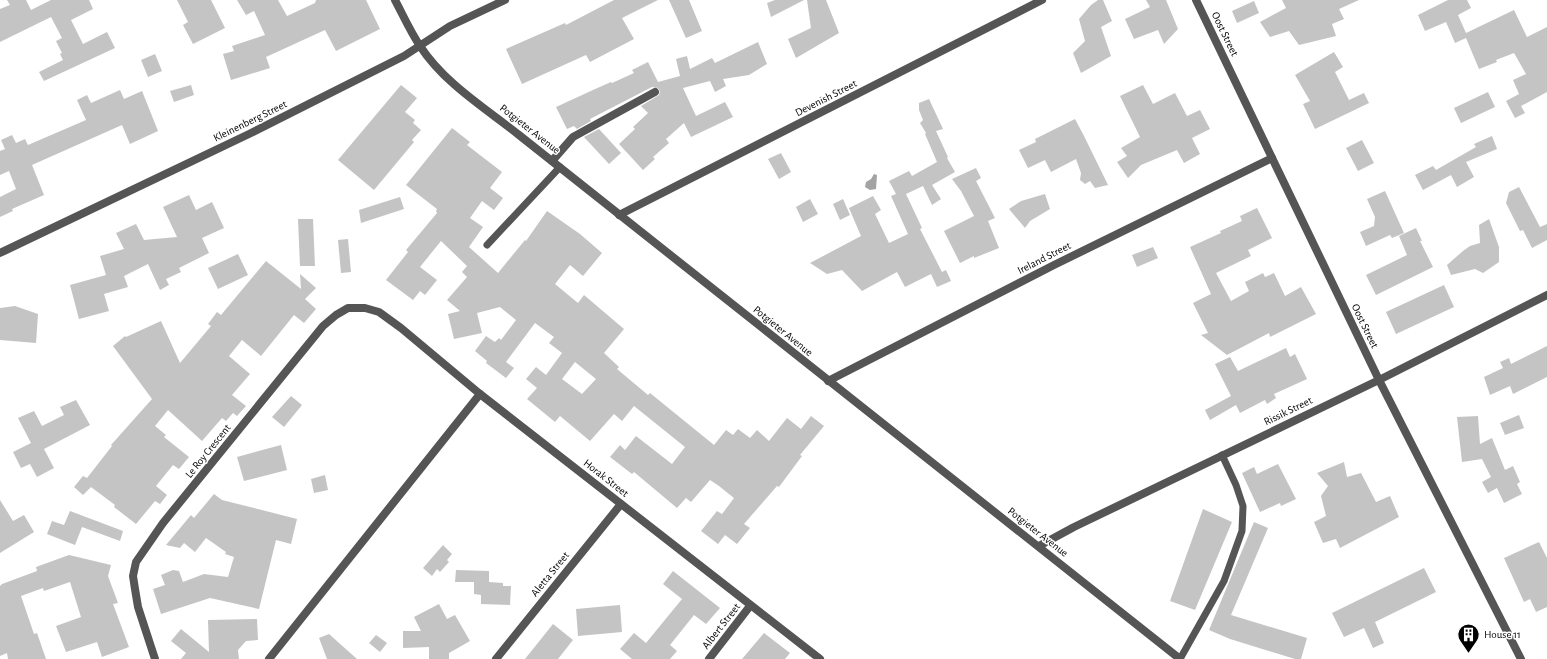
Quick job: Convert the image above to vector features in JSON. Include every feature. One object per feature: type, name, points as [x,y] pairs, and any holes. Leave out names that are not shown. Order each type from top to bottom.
[{"type":"street","name":"Potgieter Avenue","points":[[395,0],[420,46],[438,68],[460,89],[1180,659]]},
{"type":"street","name":"Kleinenberg Street","points":[[0,253],[249,134],[404,56],[450,26],[505,0]]},
{"type":"street","name":"Devenish Street","points":[[619,215],[1042,0]]},
{"type":"street","name":"Oost Street","points":[[1196,0],[1378,380],[1521,659]]},
{"type":"street","points":[[552,161],[573,137],[655,92]]},
{"type":"street","name":"Ireland Street","points":[[828,381],[1054,265],[1272,158]]},
{"type":"street","name":"Rissik Street","points":[[1039,546],[1074,527],[1378,380],[1547,295]]},
{"type":"street","name":"Le Roy Crescent","points":[[155,659],[138,607],[133,576],[136,562],[163,523],[323,326],[336,315],[348,308],[365,308],[379,312]]},
{"type":"street","name":"Horak Street","points":[[379,312],[401,328],[480,394],[621,504],[692,557],[750,606],[820,659]]},
{"type":"street","points":[[269,659],[480,394]]},
{"type":"street","name":"Aletta Street","points":[[496,659],[621,504]]},
{"type":"street","name":"Albert Street","points":[[709,659],[750,606]]},
{"type":"lane","points":[[487,245],[560,167]]},
{"type":"lane","points":[[1180,659],[1224,581],[1242,530],[1243,506],[1236,485],[1222,455]]},
{"type":"shaded area","points":[[874,174],[877,175],[876,189],[870,190],[865,187],[866,182],[871,179]]},
{"type":"building","points":[[7,0],[26,0],[31,10],[51,0],[89,0],[93,9],[71,20],[83,44],[107,32],[115,48],[44,81],[39,72],[63,60],[60,54],[62,53],[56,41],[62,38],[51,17],[0,42],[0,9],[10,5]]},
{"type":"building","points":[[177,0],[211,0],[225,28],[193,44],[183,25],[188,22]]},
{"type":"building","points":[[237,0],[278,0],[287,16],[315,3],[316,0],[366,0],[380,29],[336,51],[325,30],[266,57],[270,68],[231,80],[223,54],[234,51],[232,46],[265,35],[254,11],[246,15]]},
{"type":"building","points":[[614,0],[658,0],[622,18],[634,39],[590,62],[586,55],[522,84],[506,49],[565,23],[566,25]]},
{"type":"building","points":[[669,0],[689,0],[702,31],[686,38]]},
{"type":"building","points":[[775,0],[804,0],[771,17],[767,3]]},
{"type":"building","points":[[807,0],[826,0],[839,33],[796,58],[788,39],[811,28]]},
{"type":"building","points":[[1098,0],[1103,0],[1112,21],[1101,27],[1111,56],[1081,73],[1073,53],[1085,41],[1079,19],[1091,5]]},
{"type":"building","points":[[1146,0],[1166,0],[1178,29],[1164,44],[1158,30],[1134,39],[1125,19],[1150,7]]},
{"type":"building","points":[[1282,0],[1359,0],[1339,9],[1344,19],[1332,24],[1336,36],[1299,45],[1289,31],[1270,37],[1260,22],[1286,8]]},
{"type":"building","points":[[1448,0],[1467,0],[1471,8],[1458,15],[1466,33],[1514,10],[1527,37],[1547,27],[1547,92],[1521,106],[1525,113],[1515,118],[1506,101],[1519,94],[1513,80],[1526,74],[1514,53],[1479,69],[1466,38],[1455,43],[1446,22],[1425,31],[1418,15]]},
{"type":"building","points":[[1254,1],[1259,13],[1237,23],[1232,11]]},
{"type":"building","points":[[758,42],[767,64],[749,75],[723,79],[726,86],[715,92],[710,81],[683,88],[696,116],[725,102],[733,117],[691,137],[684,123],[666,139],[669,143],[653,157],[655,159],[643,170],[619,144],[635,129],[633,127],[648,113],[641,106],[659,95],[660,92],[658,88],[652,87],[590,119],[591,121],[577,129],[574,126],[567,129],[556,107],[634,73],[632,70],[648,62],[658,82],[680,76],[676,59],[687,56],[690,69],[712,58],[715,63]]},
{"type":"building","points":[[1334,52],[1343,67],[1335,72],[1349,100],[1364,93],[1369,103],[1315,129],[1303,104],[1310,101],[1295,75]]},
{"type":"building","points":[[155,54],[162,71],[148,77],[141,60]]},
{"type":"building","points":[[191,85],[194,95],[174,102],[170,91]]},
{"type":"building","points":[[401,85],[417,98],[405,112],[415,120],[413,123],[421,130],[412,140],[414,142],[374,190],[338,160]]},
{"type":"building","points":[[1143,85],[1153,104],[1175,93],[1187,116],[1200,110],[1210,129],[1192,138],[1200,154],[1184,163],[1177,150],[1141,165],[1128,178],[1117,162],[1127,156],[1121,148],[1140,137],[1120,96]]},
{"type":"building","points":[[120,90],[124,99],[142,91],[158,131],[130,144],[122,125],[32,165],[44,195],[12,209],[13,211],[0,217],[0,197],[16,189],[9,171],[0,175],[0,151],[5,149],[1,140],[12,135],[16,143],[25,139],[28,145],[86,120],[77,100],[87,95],[91,103]]},
{"type":"building","points":[[1488,92],[1495,107],[1461,123],[1454,108]]},
{"type":"building","points":[[929,99],[943,129],[936,131],[948,157],[947,158],[955,172],[932,185],[941,199],[932,205],[923,186],[906,194],[922,228],[920,229],[942,272],[946,270],[951,281],[937,287],[931,274],[905,287],[897,272],[862,291],[842,270],[827,274],[810,263],[861,236],[849,208],[873,196],[881,210],[875,214],[889,243],[908,234],[891,196],[896,194],[889,181],[909,171],[912,176],[937,162],[925,134],[926,133],[920,123],[923,120],[919,110],[919,103]]},
{"type":"building","points":[[1075,119],[1108,185],[1095,188],[1090,181],[1085,184],[1080,180],[1081,173],[1076,159],[1051,172],[1045,160],[1028,168],[1019,150],[1036,142],[1035,139]]},
{"type":"building","points":[[452,128],[470,142],[467,145],[502,172],[490,188],[503,198],[494,210],[482,201],[470,218],[483,227],[469,247],[498,273],[525,240],[526,241],[547,211],[580,234],[602,253],[583,276],[570,265],[555,284],[578,303],[584,295],[624,329],[604,353],[619,367],[617,369],[648,395],[650,393],[714,445],[726,430],[733,435],[738,429],[750,438],[757,430],[769,441],[787,418],[801,429],[811,416],[824,426],[800,455],[802,456],[779,487],[777,486],[744,524],[750,528],[737,544],[725,535],[718,544],[701,531],[717,511],[722,514],[734,498],[719,486],[710,480],[691,502],[686,498],[677,508],[634,472],[632,474],[610,457],[620,445],[625,450],[636,436],[672,464],[685,447],[634,406],[622,421],[614,414],[590,441],[560,416],[555,422],[527,399],[537,388],[526,379],[536,367],[546,375],[562,353],[549,343],[554,337],[535,323],[506,362],[514,368],[506,378],[486,363],[487,361],[475,351],[486,336],[495,342],[499,338],[501,340],[516,320],[500,307],[477,313],[482,333],[454,339],[448,314],[460,311],[447,300],[467,277],[462,272],[467,266],[441,241],[420,267],[437,280],[425,295],[420,291],[413,300],[386,280],[408,252],[406,250],[437,213],[437,209],[406,185]],"holes":[[[575,362],[596,379],[582,394],[562,379]]]},
{"type":"building","points":[[599,129],[621,153],[609,164],[584,137]]},
{"type":"building","points":[[1492,136],[1497,149],[1466,162],[1474,177],[1457,187],[1451,175],[1423,190],[1415,175],[1433,166],[1436,170],[1476,147],[1474,144]]},
{"type":"building","points":[[1362,140],[1374,163],[1358,171],[1346,148]]},
{"type":"building","points":[[781,153],[791,172],[779,179],[768,159]]},
{"type":"building","points":[[976,168],[981,178],[976,181],[995,218],[988,221],[999,248],[974,258],[974,256],[960,263],[944,231],[974,216],[961,191],[952,179]]},
{"type":"building","points":[[1519,187],[1540,227],[1547,224],[1547,240],[1532,248],[1523,230],[1520,231],[1506,203],[1509,192]]},
{"type":"building","points":[[1385,191],[1404,233],[1392,238],[1390,235],[1366,246],[1360,232],[1374,226],[1375,217],[1367,199]]},
{"type":"building","points":[[1045,194],[1050,209],[1030,221],[1025,228],[1009,209],[1021,201]]},
{"type":"building","points":[[189,195],[196,210],[212,202],[224,228],[202,238],[209,253],[179,268],[181,272],[166,279],[169,285],[160,290],[148,264],[124,276],[128,287],[104,294],[109,311],[79,319],[70,285],[106,275],[100,256],[124,249],[116,233],[136,224],[144,240],[177,237],[163,207]]},
{"type":"building","points":[[400,197],[404,209],[361,223],[359,210]]},
{"type":"building","points":[[810,199],[818,214],[803,222],[796,207]]},
{"type":"building","points":[[843,199],[850,215],[840,220],[833,204]]},
{"type":"building","points":[[1257,208],[1272,238],[1248,250],[1251,256],[1216,273],[1231,301],[1249,291],[1245,282],[1263,273],[1265,277],[1274,273],[1285,296],[1301,287],[1316,314],[1270,337],[1269,333],[1227,355],[1201,335],[1208,333],[1193,303],[1211,294],[1190,247],[1221,233],[1220,231],[1242,221],[1240,216]]},
{"type":"building","points":[[298,219],[313,219],[315,266],[300,266]]},
{"type":"building","points":[[1489,219],[1499,247],[1499,262],[1483,273],[1475,269],[1451,275],[1447,265],[1470,246],[1480,243],[1479,225]]},
{"type":"building","points":[[1416,228],[1422,241],[1420,241],[1433,267],[1376,295],[1366,275],[1407,255],[1399,236]]},
{"type":"building","points":[[348,239],[351,272],[341,273],[338,240]]},
{"type":"building","points":[[1153,247],[1158,258],[1137,267],[1132,255]]},
{"type":"building","points":[[238,254],[248,275],[218,289],[208,268]]},
{"type":"building","points":[[266,261],[301,289],[300,274],[316,288],[305,299],[316,309],[304,323],[294,315],[261,356],[242,340],[229,356],[250,374],[232,395],[246,406],[237,416],[233,413],[226,421],[222,418],[202,441],[168,410],[155,426],[166,435],[164,437],[189,457],[179,469],[173,465],[156,486],[167,495],[160,504],[155,501],[136,524],[114,507],[115,505],[91,487],[83,495],[74,487],[83,476],[87,478],[112,446],[111,445],[152,399],[113,346],[125,336],[126,337],[161,321],[180,363],[211,326],[208,324],[217,312],[221,315]]},
{"type":"building","points":[[1444,285],[1454,307],[1396,334],[1386,312]]},
{"type":"building","points":[[15,306],[38,314],[36,343],[0,340],[0,308]]},
{"type":"building","points":[[1547,346],[1547,377],[1513,394],[1510,386],[1490,395],[1484,377],[1503,368],[1500,362],[1509,358],[1511,364]]},
{"type":"building","points":[[1286,348],[1290,357],[1295,354],[1307,379],[1274,394],[1276,398],[1267,404],[1265,400],[1240,413],[1236,405],[1210,420],[1205,410],[1231,396],[1215,364],[1230,357],[1238,371]]},
{"type":"building","points":[[291,396],[302,405],[284,427],[272,417]]},
{"type":"building","points":[[76,400],[90,425],[44,449],[54,468],[37,477],[30,464],[21,468],[13,452],[31,443],[18,418],[34,411],[42,426],[64,415],[60,407]]},
{"type":"building","points":[[1519,415],[1524,428],[1505,435],[1500,423]]},
{"type":"building","points":[[1478,416],[1480,444],[1492,438],[1505,470],[1513,466],[1520,482],[1517,484],[1522,494],[1504,503],[1497,488],[1488,493],[1482,482],[1491,477],[1482,459],[1462,462],[1457,417]]},
{"type":"building","points":[[281,445],[287,470],[244,481],[237,457]]},
{"type":"building","points":[[1344,462],[1347,477],[1361,473],[1376,502],[1390,496],[1399,517],[1340,548],[1336,539],[1323,543],[1314,522],[1326,516],[1321,496],[1328,486],[1317,473]]},
{"type":"building","points":[[1278,464],[1296,499],[1281,506],[1280,503],[1260,512],[1242,473],[1254,467],[1257,474]]},
{"type":"building","points":[[325,475],[328,490],[314,493],[311,479]]},
{"type":"building","points":[[214,494],[222,500],[297,519],[291,544],[276,540],[259,609],[210,598],[161,614],[153,589],[165,585],[161,575],[173,570],[179,571],[183,582],[204,574],[228,577],[234,557],[225,554],[226,552],[206,538],[195,552],[184,543],[180,548],[166,545],[191,515],[194,518]]},
{"type":"building","points":[[0,500],[13,521],[24,515],[34,532],[0,553]]},
{"type":"building","points":[[1203,509],[1232,522],[1195,610],[1170,601]]},
{"type":"building","points":[[70,511],[123,531],[120,541],[82,527],[75,545],[47,534],[52,521],[64,525]]},
{"type":"building","points":[[1254,522],[1268,528],[1231,615],[1307,638],[1301,659],[1295,659],[1230,639],[1209,630]]},
{"type":"building","points":[[1539,542],[1547,558],[1547,607],[1536,612],[1530,599],[1524,602],[1504,558]]},
{"type":"building","points":[[443,545],[452,554],[447,560],[449,562],[440,572],[437,569],[432,576],[423,568]]},
{"type":"building","points":[[69,555],[111,565],[108,576],[118,603],[113,604],[129,647],[102,657],[97,642],[66,652],[56,626],[81,617],[70,582],[44,591],[43,588],[21,596],[34,634],[37,633],[46,659],[8,659],[7,653],[0,656],[0,586],[37,571],[36,567]]},
{"type":"building","points":[[1424,568],[1436,592],[1375,622],[1384,643],[1373,648],[1364,628],[1344,637],[1332,613]]},
{"type":"building","points":[[456,570],[489,571],[489,582],[503,583],[503,586],[511,586],[510,605],[481,604],[481,595],[474,594],[474,582],[455,582]]},
{"type":"building","points":[[673,571],[720,608],[706,624],[694,615],[670,645],[677,651],[670,659],[632,659],[620,649],[634,633],[646,643],[682,599],[663,584]]},
{"type":"building","points":[[439,604],[447,619],[455,615],[470,641],[449,653],[449,659],[429,659],[429,647],[403,648],[403,631],[421,631],[414,617]]},
{"type":"building","points":[[620,605],[622,632],[578,636],[576,609]]},
{"type":"building","points":[[257,619],[258,640],[246,641],[238,650],[239,659],[181,659],[186,653],[171,641],[181,629],[209,652],[208,620]]},
{"type":"building","points":[[553,624],[573,640],[558,659],[525,659]]},
{"type":"building","points":[[764,633],[790,653],[785,659],[742,659]]},
{"type":"building","points":[[329,634],[357,659],[327,659],[319,638]]},
{"type":"building","points":[[376,635],[387,643],[380,652],[369,643]]},
{"type":"place","name":"House 11","points":[[1469,654]]}]
